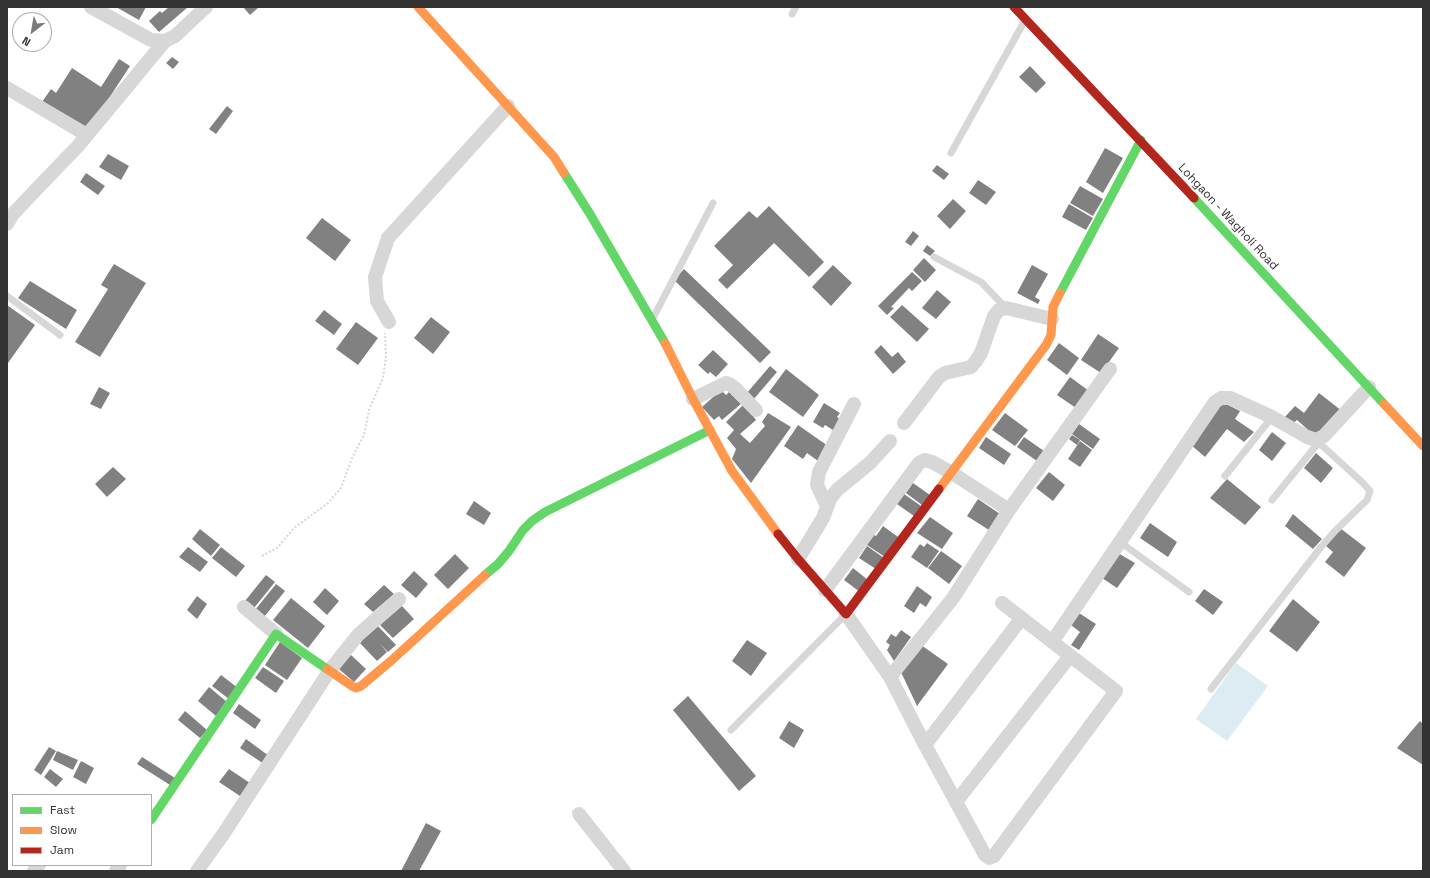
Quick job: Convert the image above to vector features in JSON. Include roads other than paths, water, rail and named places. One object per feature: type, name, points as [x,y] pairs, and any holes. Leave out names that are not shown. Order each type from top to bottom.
[{"type":"street","points":[[91,7],[151,40],[165,41]]},
{"type":"street","points":[[7,224],[13,214],[87,135],[165,41],[175,36],[206,7]]},
{"type":"street","points":[[418,7],[554,157],[590,214],[671,353],[693,399],[732,471],[759,510],[798,559],[846,614],[890,677],[956,802],[985,855],[989,858],[994,856],[1116,691],[1002,603]]},
{"type":"street","name":"Lohgaon - Wagholi Road","points":[[1014,7],[1141,140],[1423,446]]},
{"type":"street","points":[[7,88],[87,135]]},
{"type":"street","points":[[389,322],[377,302],[375,277],[388,238],[508,106]]},
{"type":"street","points":[[846,614],[1046,346],[1051,335],[1053,307],[1055,302],[1141,140]]},
{"type":"street","points":[[904,424],[939,377],[944,374],[971,367],[976,361],[981,353],[994,316],[999,310],[1006,308],[1052,320]]},
{"type":"street","points":[[890,677],[952,598],[1009,510],[1110,369]]},
{"type":"street","points":[[693,399],[726,383],[735,388],[756,410]]},
{"type":"street","points":[[1052,642],[1214,402],[1221,398],[1230,398],[1272,417],[1307,437],[1318,441],[1368,387]]},
{"type":"street","points":[[827,506],[817,485],[819,472],[854,404]]},
{"type":"street","points":[[244,608],[276,634],[356,688],[361,686],[392,660],[498,564],[523,530],[532,521],[545,512],[710,430]]},
{"type":"street","points":[[798,559],[823,518],[827,506],[837,490],[871,462],[890,441]]},
{"type":"street","points":[[825,590],[919,463],[925,460],[932,462],[952,473],[1009,510]]},
{"type":"street","points":[[197,871],[224,833],[330,670],[358,634],[399,598]]},
{"type":"street","points":[[926,746],[1021,618]]},
{"type":"street","points":[[152,819],[276,634]]},
{"type":"street","points":[[956,802],[1070,656]]},
{"type":"street","points":[[579,814],[624,871]]},
{"type":"lane","points":[[951,153],[1025,20]]},
{"type":"lane","points":[[652,320],[713,203]]},
{"type":"lane","points":[[934,257],[981,282],[1006,308]]},
{"type":"lane","points":[[7,296],[60,335]]},
{"type":"lane","points":[[1225,476],[1272,417]]},
{"type":"lane","points":[[1211,689],[1320,547],[1335,530],[1367,500],[1370,491],[1318,441],[1272,500]]},
{"type":"lane","points":[[1120,542],[1189,592]]},
{"type":"lane","points":[[731,730],[846,614]]}]
